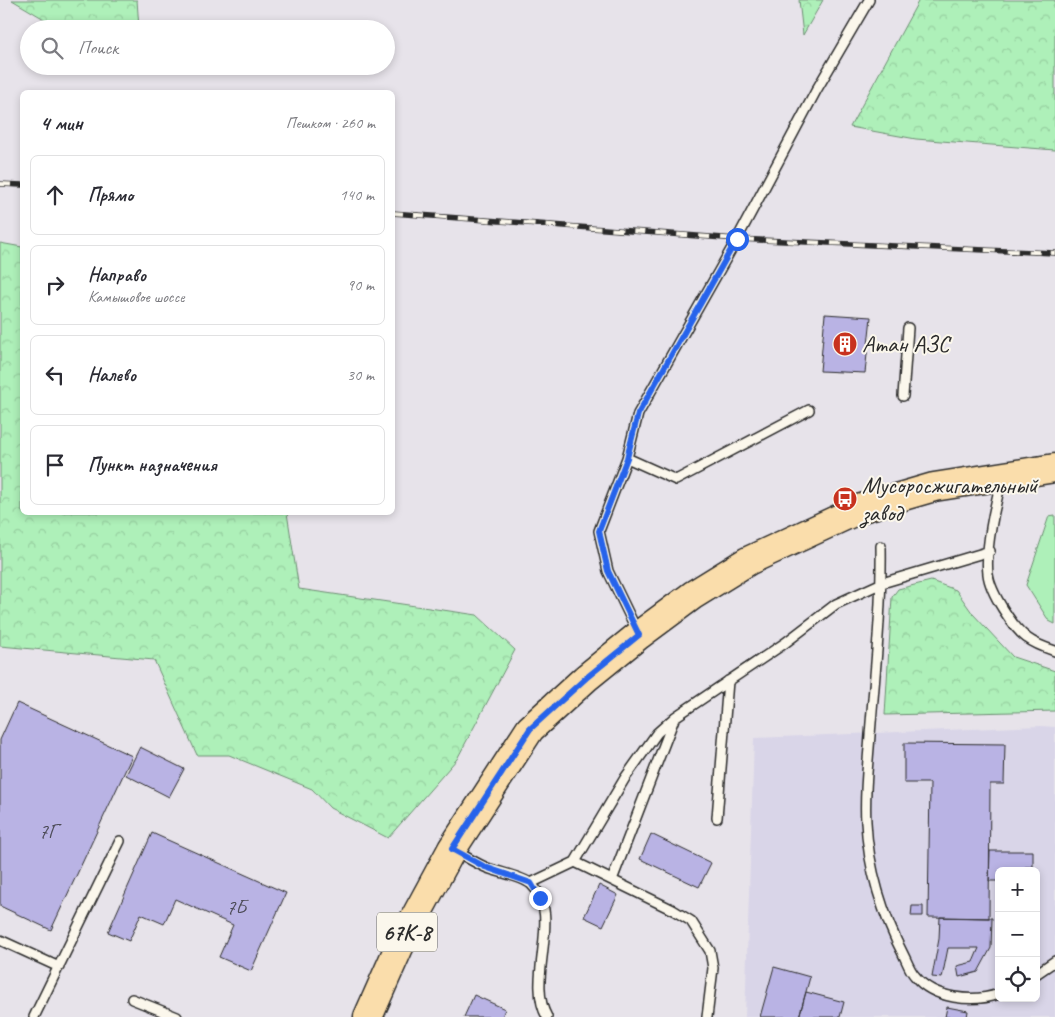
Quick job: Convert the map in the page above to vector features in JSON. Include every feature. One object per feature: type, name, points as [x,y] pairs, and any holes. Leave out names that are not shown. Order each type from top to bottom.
[{"type":"main road","name":"67К-8","points":[[368,1017],[399,946],[452,849],[530,729],[586,678],[639,635],[693,595],[748,561],[862,508],[934,487],[1003,474],[1055,468]]},
{"type":"lane","points":[[639,635],[608,571],[599,531],[627,458],[638,414],[737,239],[817,89],[869,0]]},
{"type":"lane","points":[[903,396],[908,328]]},
{"type":"lane","points":[[627,458],[676,480],[810,410]]},
{"type":"lane","points":[[1003,474],[994,511],[988,575],[998,600],[1027,638],[1055,651]]},
{"type":"lane","points":[[881,546],[882,583],[868,761],[866,823],[876,885],[896,940],[915,976],[936,992],[957,998],[984,999],[995,995]]},
{"type":"lane","points":[[531,883],[575,862],[625,778],[656,733],[675,717],[785,644],[836,604],[882,583],[990,551]]},
{"type":"lane","points":[[717,818],[728,681]]},
{"type":"lane","points":[[612,880],[675,717]]},
{"type":"lane","points":[[34,1017],[120,841]]},
{"type":"lane","points":[[452,849],[485,867],[531,883],[540,898],[544,911],[539,983],[545,1016]]},
{"type":"lane","points":[[575,862],[691,921],[704,938],[710,952],[713,968],[708,1017]]},
{"type":"lane","points":[[0,940],[59,967]]},
{"type":"lane","points":[[1040,971],[1055,961]]},
{"type":"lane","points":[[132,999],[177,1017]]},
{"type":"shaded area","points":[[1041,726],[1055,727],[1055,1017],[745,1017],[754,738]]},
{"type":"green space","points":[[12,0],[137,0],[138,20],[46,20]]},
{"type":"green space","points":[[799,0],[823,0],[803,35]]},
{"type":"green space","points":[[919,0],[1055,0],[1055,150],[916,139],[850,127]]},
{"type":"green space","points":[[0,243],[20,247],[20,515],[287,515],[299,589],[477,615],[515,650],[457,759],[388,838],[330,808],[312,789],[229,755],[197,755],[154,660],[0,646]]},
{"type":"green space","points":[[1055,515],[1055,624],[1049,621],[1026,585],[1049,516]]},
{"type":"green space","points":[[931,581],[956,590],[973,614],[1013,657],[1055,671],[1055,711],[885,715],[892,597],[898,589]]},
{"type":"building","name":"Атан АЗС","points":[[825,314],[871,317],[865,373],[820,371]]},
{"type":"building","points":[[17,703],[132,756],[51,930],[0,906],[0,740]]},
{"type":"building","points":[[904,743],[1005,744],[1004,784],[990,784],[989,918],[928,917],[930,783],[904,783]]},
{"type":"building","points":[[140,747],[184,769],[169,797],[126,775]]},
{"type":"building","points":[[152,833],[286,893],[251,971],[219,957],[233,925],[175,899],[164,924],[141,914],[129,941],[108,932]]},
{"type":"building","points":[[651,834],[711,863],[699,887],[640,859]]},
{"type":"building","points":[[990,851],[1033,851],[1033,867],[995,867],[995,881],[989,881]]},
{"type":"building","points":[[599,885],[618,895],[603,926],[584,917]]},
{"type":"building","points":[[912,906],[923,906],[923,916],[911,916]]},
{"type":"building","points":[[940,917],[992,918],[991,948],[978,972],[959,977],[957,966],[973,962],[979,948],[948,948],[942,978],[932,977],[939,939]]},
{"type":"building","points":[[774,967],[810,977],[799,1017],[760,1017]]},
{"type":"building","points":[[806,992],[844,1002],[840,1017],[799,1017]]},
{"type":"building","points":[[474,995],[505,1009],[502,1017],[464,1017]]},
{"type":"building","points":[[947,1007],[968,1011],[967,1017],[945,1017]]},
{"type":"railway","points":[[0,184],[20,185]]},
{"type":"railway","points":[[395,213],[737,239],[1055,253]]},
{"type":"place","name":"Атан АЗС","points":[[845,344]]},
{"type":"place","name":"Мусоросжигательный завод","points":[[845,499]]},
{"type":"route","points":[[540,898],[531,883],[485,867],[452,849],[530,729],[586,678],[639,635],[608,571],[599,531],[627,458],[638,414],[737,239]]}]
